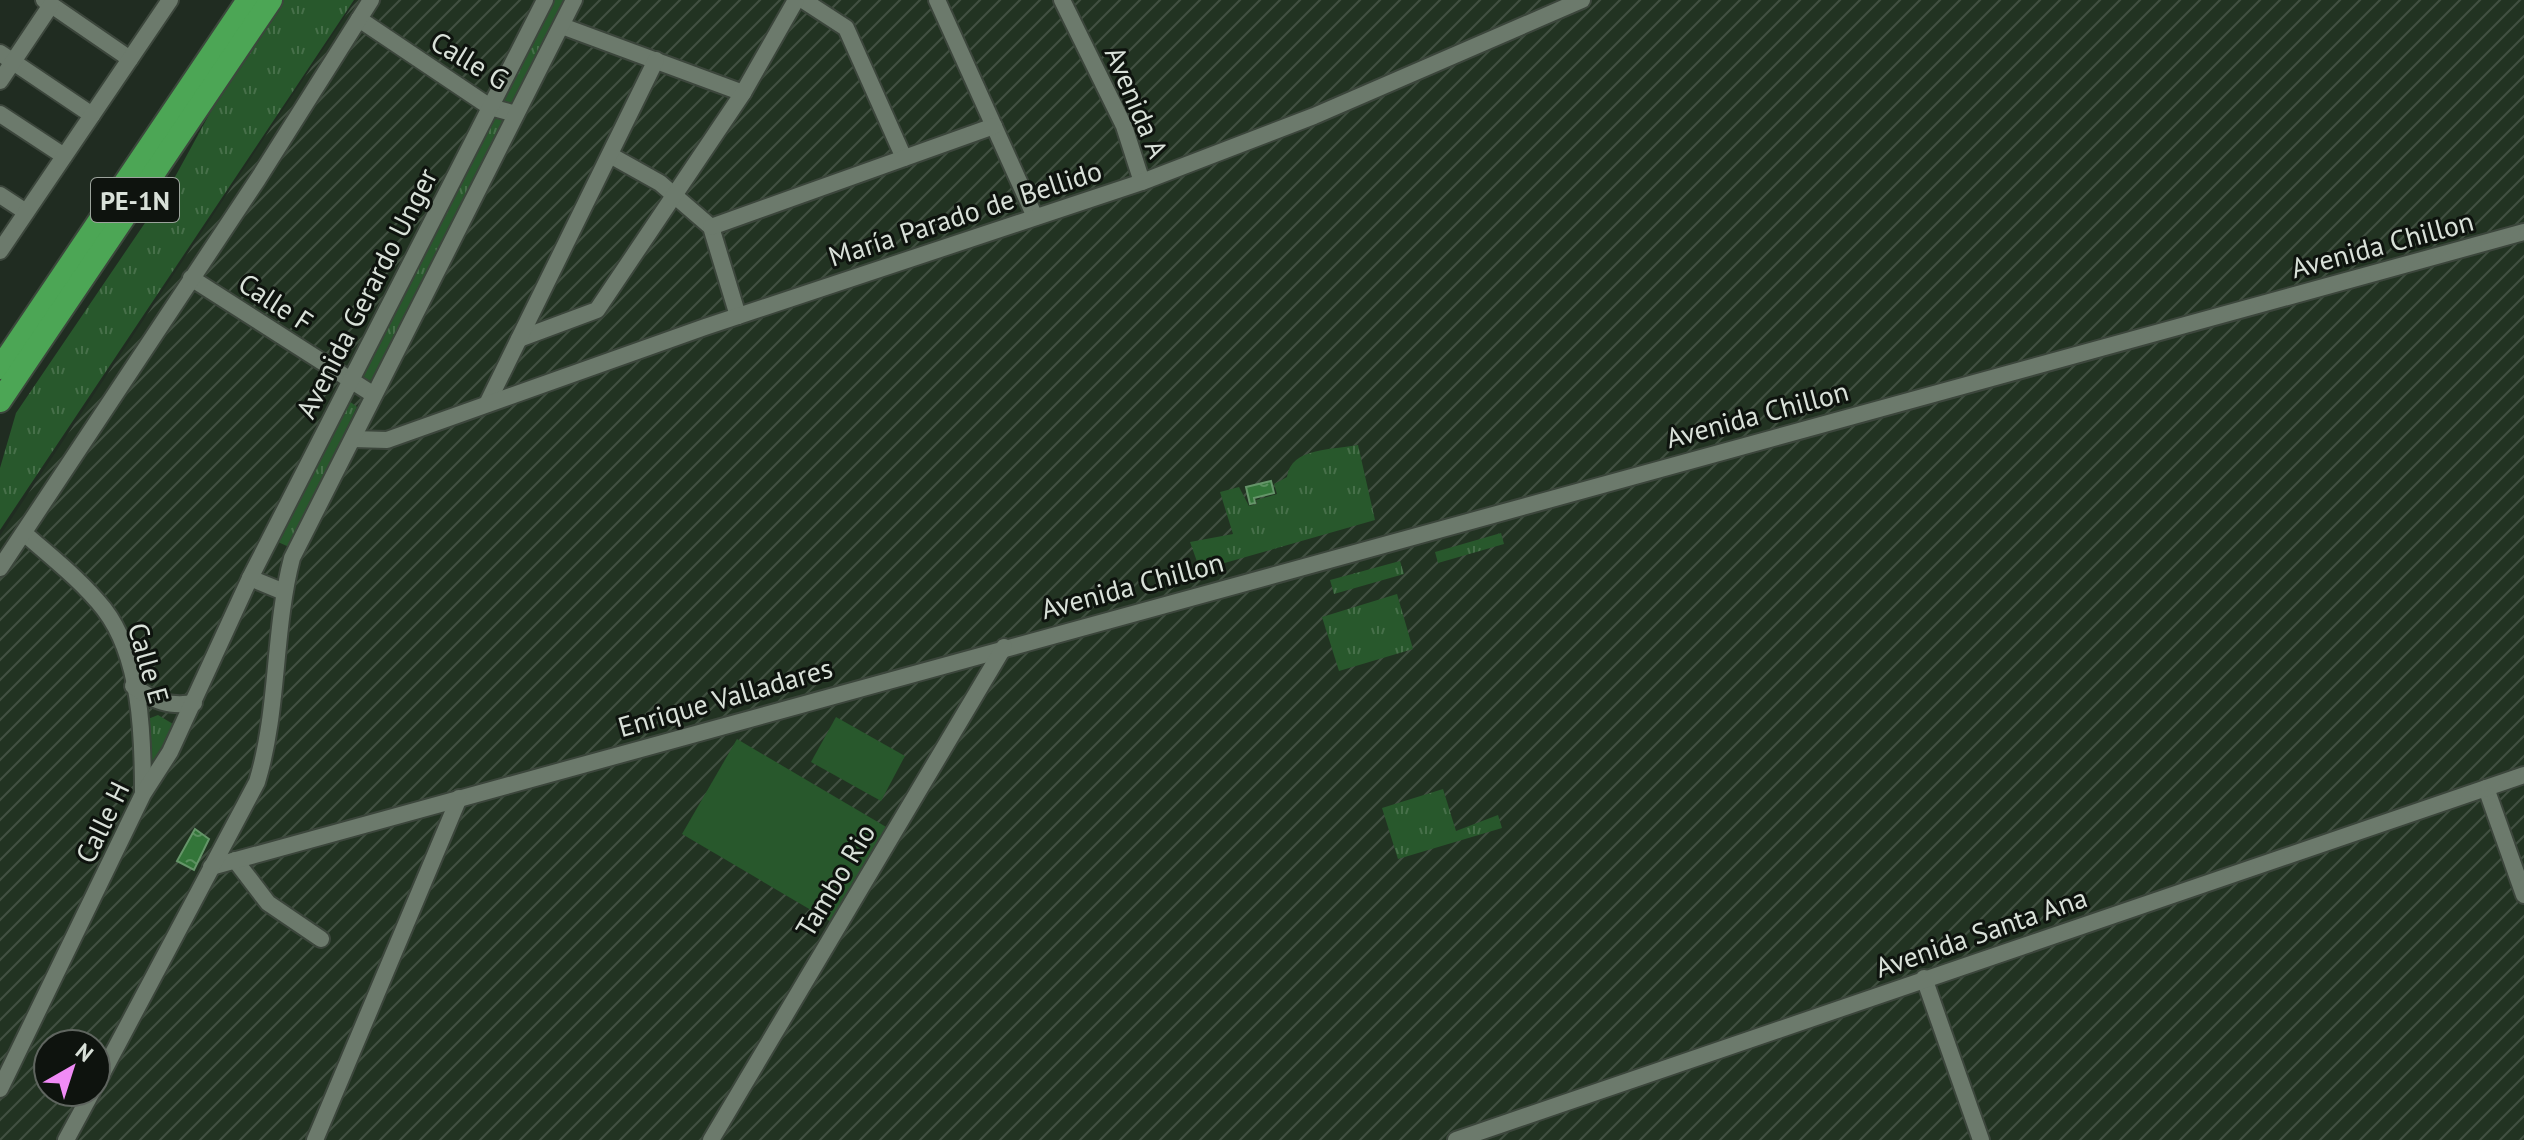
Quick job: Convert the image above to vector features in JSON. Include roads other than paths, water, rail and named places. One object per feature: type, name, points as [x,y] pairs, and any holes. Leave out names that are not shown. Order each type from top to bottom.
[{"type":"highway","name":"PE-1N","points":[[3,385],[248,0]]},
{"type":"highway","name":"PE-1N","points":[[3,385],[271,0]]},
{"type":"highway","points":[[0,421],[3,385]]},
{"type":"street","points":[[0,251],[169,0]]},
{"type":"street","points":[[0,568],[371,0]]},
{"type":"street","name":"Avenida Gerardo Unger","points":[[250,578],[545,0]]},
{"type":"street","name":"Avenida Gerardo Unger","points":[[112,1055],[257,782],[268,747],[284,592],[292,558],[574,0]]},
{"type":"street","points":[[519,339],[597,310],[743,93],[796,0]]},
{"type":"street","points":[[803,0],[846,28],[904,158]]},
{"type":"street","points":[[937,0],[1035,217]]},
{"type":"street","name":"Avenida A","points":[[1062,0],[1124,126],[1142,182]]},
{"type":"street","name":"María Parado de Bellido","points":[[353,439],[387,440],[738,316],[1142,182],[1314,116],[1582,0]]},
{"type":"street","points":[[0,81],[6,57],[48,2],[130,59]]},
{"type":"street","name":"Calle G","points":[[359,19],[490,107],[516,114]]},
{"type":"street","points":[[562,26],[743,93]]},
{"type":"street","points":[[6,57],[92,115]]},
{"type":"street","points":[[487,404],[656,60]]},
{"type":"street","points":[[0,114],[64,156]]},
{"type":"street","points":[[711,227],[994,126]]},
{"type":"street","points":[[610,155],[660,183],[711,227],[738,316]]},
{"type":"street","points":[[0,195],[26,212]]},
{"type":"street","name":"Avenida Chillon","points":[[1004,647],[2524,232]]},
{"type":"street","name":"Calle F","points":[[191,278],[374,395]]},
{"type":"street","name":"Calle E","points":[[24,533],[85,588],[106,612],[123,649],[133,686],[143,758],[143,794]]},
{"type":"street","points":[[267,545],[292,558]]},
{"type":"street","points":[[250,578],[284,592]]},
{"type":"street","name":"Calle H","points":[[0,1089],[143,794],[170,752],[194,703],[250,578]]},
{"type":"street","name":"Enrique Valladares","points":[[211,867],[1004,647]]},
{"type":"street","name":"Tambo Rio","points":[[711,1140],[1004,647]]},
{"type":"street","points":[[133,686],[154,701],[175,706],[194,703]]},
{"type":"street","name":"Avenida Santa Ana","points":[[1456,1140],[2524,775]]},
{"type":"street","points":[[2486,788],[2524,895]]},
{"type":"street","points":[[315,1140],[459,798]]},
{"type":"street","points":[[235,860],[268,903],[321,939]]},
{"type":"street","points":[[1924,978],[1981,1140]]},
{"type":"street","points":[[66,1140],[83,1108]]},
{"type":"water","points":[[1271,481],[1274,493],[1254,498],[1255,503],[1250,504],[1246,487]]},
{"type":"water","points":[[195,829],[209,839],[194,870],[177,861]]}]
